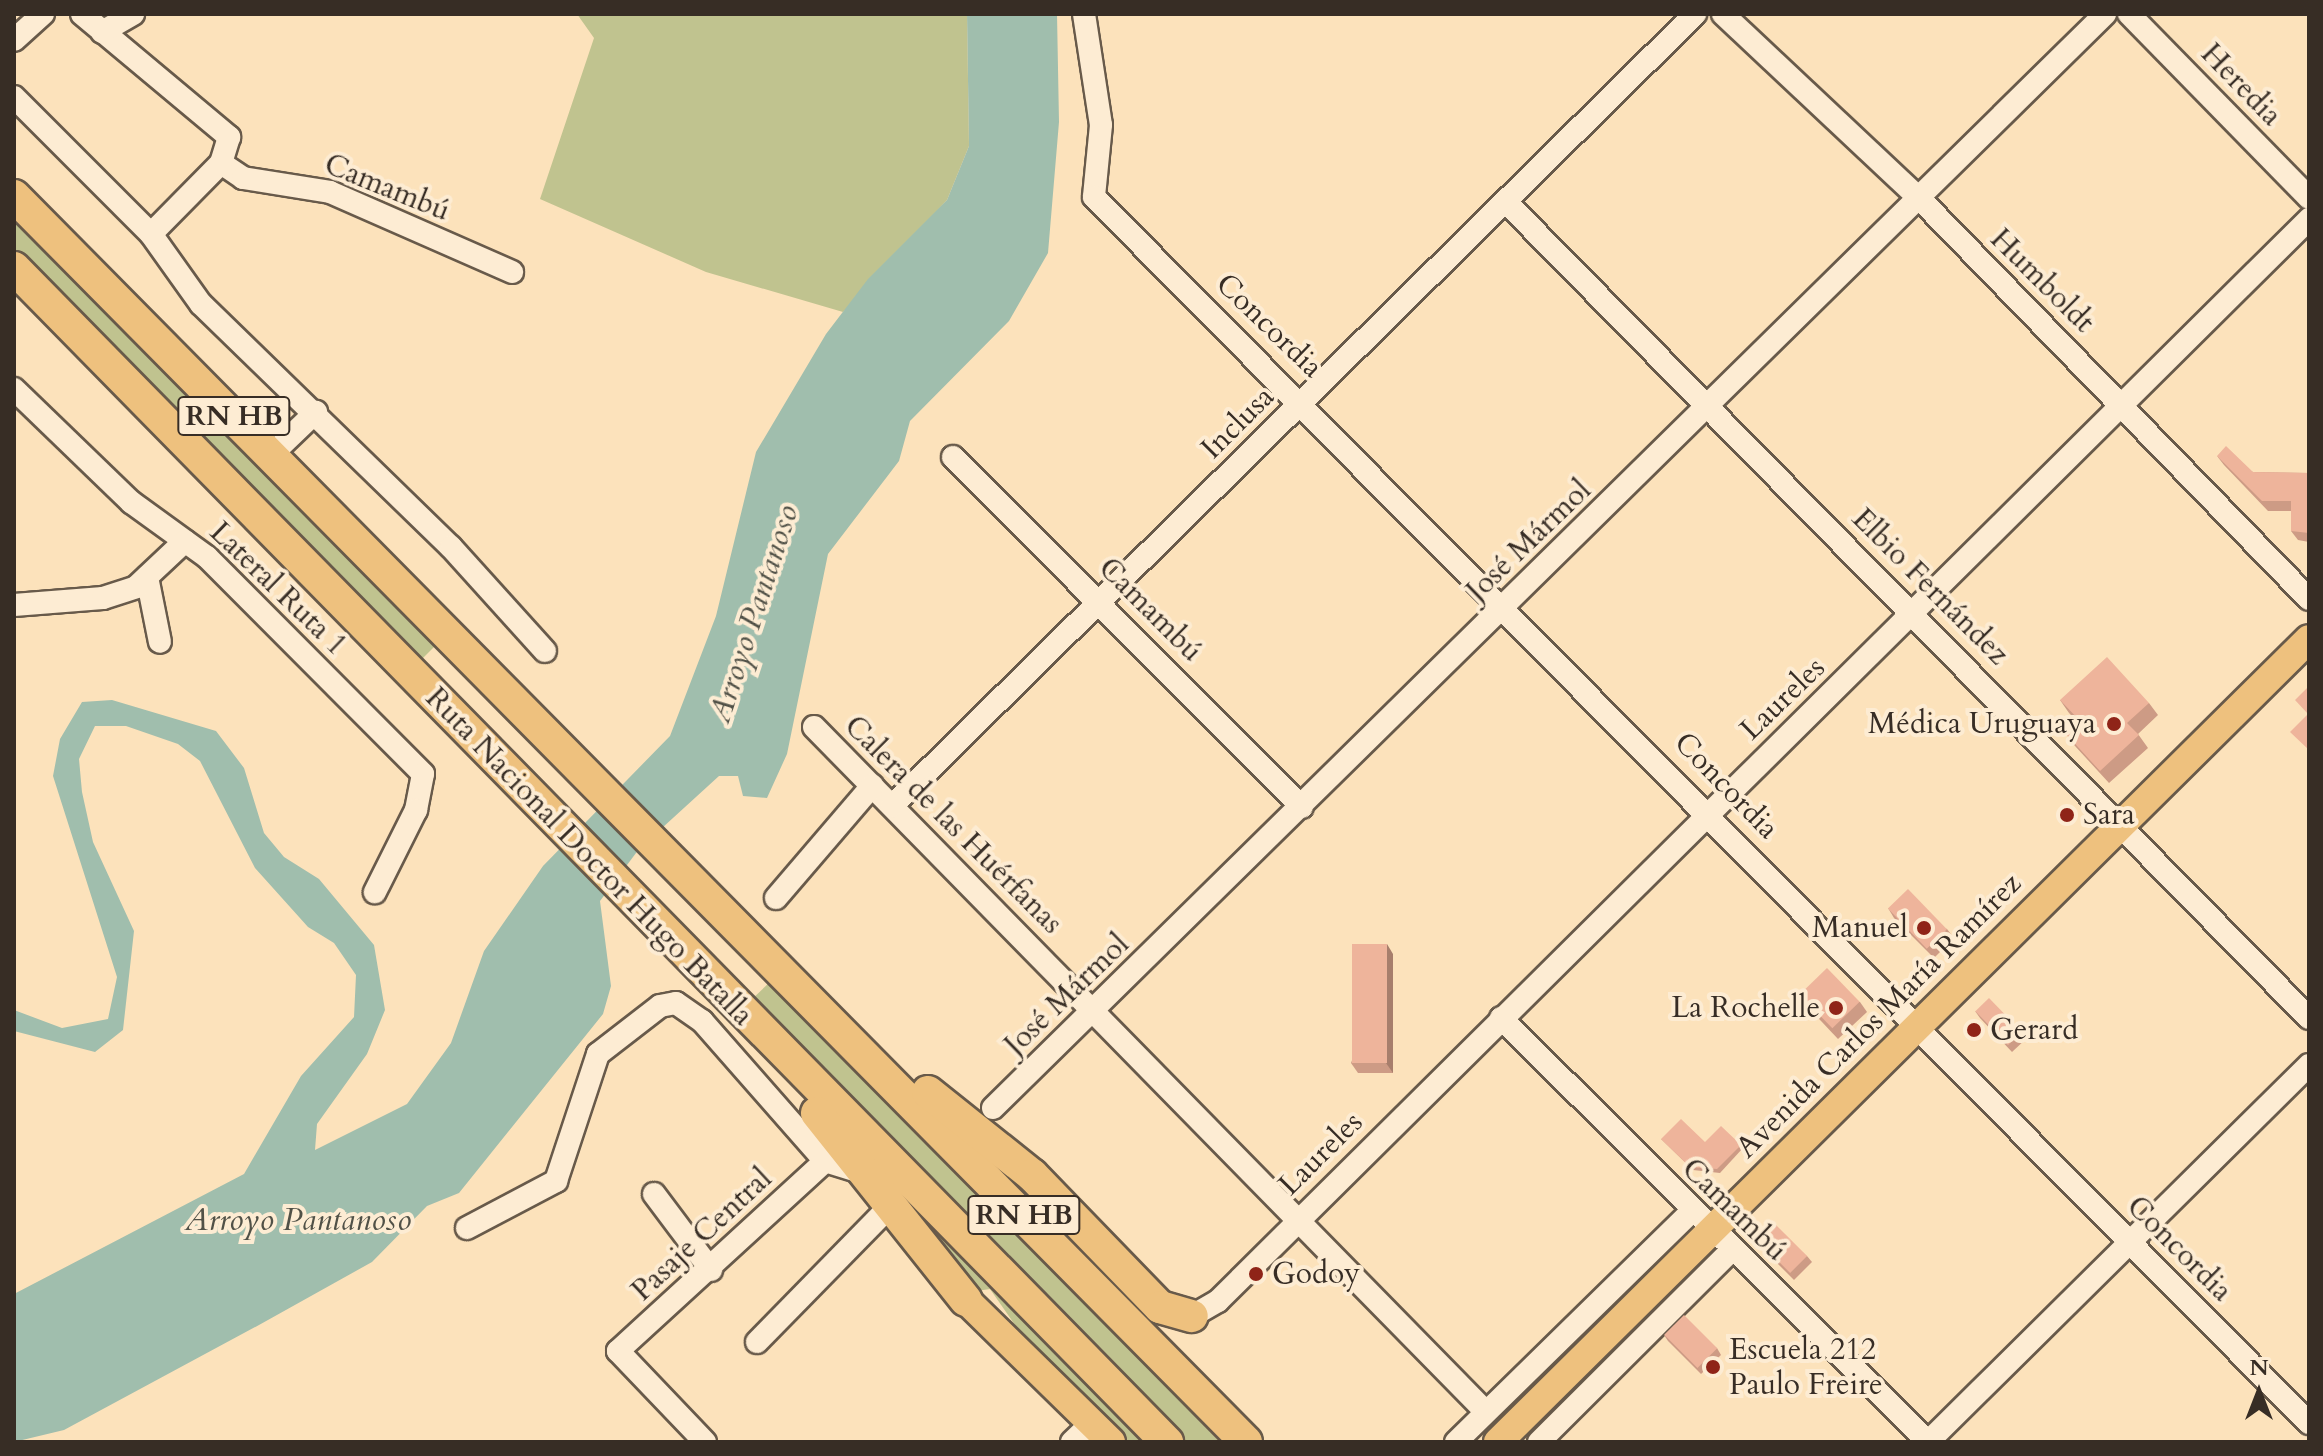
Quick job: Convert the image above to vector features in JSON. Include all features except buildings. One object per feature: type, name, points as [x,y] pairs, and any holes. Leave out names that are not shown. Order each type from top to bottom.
[{"type":"highway","name":"Ruta Nacional Doctor Hugo Batalla","points":[[14,196],[455,635],[1246,1442]]},
{"type":"highway","name":"Ruta Nacional Doctor Hugo Batalla","points":[[14,268],[736,1008],[1167,1442]]},
{"type":"highway","points":[[792,976],[1032,1175],[1160,1307],[1192,1316]]},
{"type":"highway","points":[[763,1035],[888,1208],[966,1300]]},
{"type":"main road","name":"Avenida Carlos María Ramírez","points":[[1498,1442],[2119,823],[2309,639]]},
{"type":"main road","points":[[966,1300],[1092,1436]]},
{"type":"street","points":[[14,40],[43,14]]},
{"type":"street","points":[[82,14],[229,137],[221,163],[151,234]]},
{"type":"street","points":[[102,32],[133,14]]},
{"type":"street","name":"Concordia","points":[[1084,14],[1101,125],[1094,197],[1303,400],[1710,812],[1915,1027],[2309,1423]]},
{"type":"street","name":"Inclusa","points":[[892,806],[1695,14]]},
{"type":"street","name":"Humboldt","points":[[1723,14],[1919,198],[2309,599]]},
{"type":"street","name":"José Mármol","points":[[993,1108],[1095,1012],[1505,604],[1711,408],[2105,14]]},
{"type":"street","name":"Heredia","points":[[2129,14],[2309,198]]},
{"type":"street","points":[[14,97],[151,234],[201,304],[316,412],[545,651]]},
{"type":"street","name":"Camambú","points":[[221,163],[243,178],[330,192],[512,272]]},
{"type":"street","name":"Elbio Fernández","points":[[1505,201],[1914,612],[2309,1018]]},
{"type":"street","name":"Laureles","points":[[1192,1316],[1218,1301],[1298,1218],[2309,219]]},
{"type":"street","name":"Lateral Ruta 1","points":[[14,389],[131,502],[185,541],[423,774],[416,810],[375,892]]},
{"type":"street","points":[[272,454],[316,412]]},
{"type":"street","name":"Camambú","points":[[953,457],[1100,601],[1302,807]]},
{"type":"street","points":[[14,605],[103,598],[147,577],[185,541]]},
{"type":"street","points":[[147,577],[160,642]]},
{"type":"street","name":"Calera de las Huérfanas","points":[[814,727],[1485,1411]]},
{"type":"street","points":[[776,898],[872,786]]},
{"type":"street","points":[[467,1228],[556,1181],[598,1054],[660,1006],[676,1003],[702,1021],[825,1161],[861,1172]]},
{"type":"street","name":"Camambú","points":[[1501,1018],[1712,1231],[1928,1442]]},
{"type":"street","points":[[1928,1442],[2309,1065]]},
{"type":"street","name":"Pasaje Central","points":[[705,1442],[618,1351],[711,1270],[825,1161]]},
{"type":"street","points":[[654,1194],[711,1270]]},
{"type":"street","points":[[757,1342],[888,1208]]},
{"type":"street","name":"Avenida Carlos María Ramírez","points":[[1456,1442],[1485,1411],[1712,1231]]},
{"type":"street","name":"Avenida Carlos María Ramírez","points":[[1539,1442],[1712,1231]]},
{"type":"green space","points":[[577,14],[967,14],[969,146],[947,200],[843,312],[706,272],[540,199],[594,38]]},
{"type":"green space","points":[[14,210],[443,639],[414,667],[14,267]]},
{"type":"green space","points":[[773,979],[1220,1442],[1178,1442],[751,1000]]},
{"type":"green space","points":[[885,1172],[1150,1442],[1127,1442],[1022,1335],[990,1289],[970,1292]]},
{"type":"water","name":"Arroyo Pantanoso","points":[[967,14],[1057,14],[1059,122],[1048,253],[1009,321],[910,421],[899,461],[828,554],[787,754],[767,798],[743,796],[738,776],[719,776],[639,849],[600,901],[611,986],[603,1014],[459,1193],[427,1206],[372,1262],[64,1430],[14,1442],[14,1294],[244,1174],[301,1076],[354,1017],[356,975],[334,943],[308,927],[255,868],[200,761],[178,744],[126,726],[95,726],[79,759],[82,792],[93,842],[134,931],[123,1030],[95,1052],[14,1031],[14,1010],[62,1028],[108,1019],[117,977],[53,776],[60,739],[82,702],[112,700],[216,731],[244,768],[264,833],[284,857],[319,879],[374,945],[385,1010],[367,1054],[317,1124],[315,1150],[407,1104],[451,1043],[484,951],[543,866],[670,736],[716,616],[756,452],[826,334],[868,279],[947,200],[969,146]]},
{"type":"place","name":"Médica Uruguaya","points":[[2114,724]]},
{"type":"place","name":"Sara","points":[[2067,815]]},
{"type":"place","name":"Manuel","points":[[1924,928]]},
{"type":"place","name":"La Rochelle","points":[[1836,1008]]},
{"type":"place","name":"Gerard","points":[[1974,1030]]},
{"type":"place","name":"Godoy","points":[[1256,1274]]},
{"type":"place","name":"Escuela 212 Paulo Freire","points":[[1713,1367]]}]
